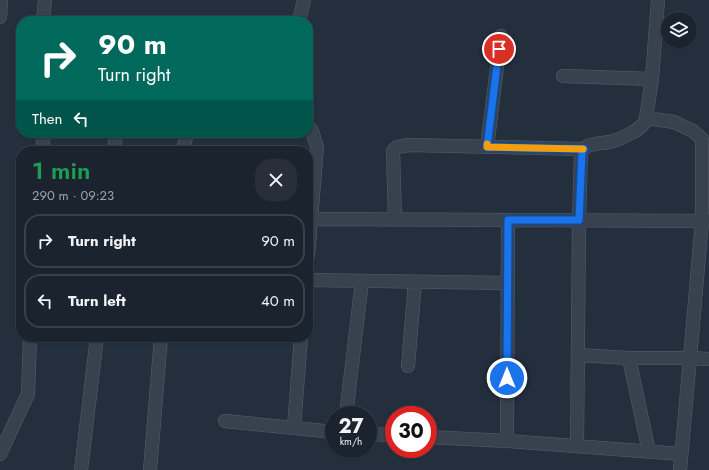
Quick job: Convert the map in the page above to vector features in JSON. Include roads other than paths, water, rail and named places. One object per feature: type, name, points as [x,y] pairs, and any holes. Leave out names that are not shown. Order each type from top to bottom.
[{"type":"street","points":[[0,17],[1,0]]},
{"type":"street","points":[[43,16],[45,0]]},
{"type":"street","points":[[300,16],[304,0]]},
{"type":"street","points":[[578,446],[579,220],[582,153],[589,145],[613,141],[630,134],[642,127],[646,122],[652,79],[658,0]]},
{"type":"street","points":[[487,147],[501,36]]},
{"type":"street","points":[[563,76],[652,79]]},
{"type":"street","points":[[646,118],[674,122],[693,131],[702,139],[705,221],[690,358],[680,470]]},
{"type":"street","points":[[313,134],[318,147],[313,192]]},
{"type":"street","points":[[395,220],[393,151],[398,147],[410,145],[584,149]]},
{"type":"street","points":[[313,219],[705,221]]},
{"type":"street","points":[[507,441],[508,220]]},
{"type":"street","points":[[313,280],[508,283]]},
{"type":"street","points":[[347,406],[362,281]]},
{"type":"street","points":[[408,366],[415,282]]},
{"type":"street","points":[[0,454],[28,394],[30,342]]},
{"type":"street","points":[[81,470],[96,342]]},
{"type":"street","points":[[150,470],[161,342]]},
{"type":"street","points":[[294,427],[301,342]]},
{"type":"street","points":[[579,355],[629,358],[709,359]]},
{"type":"street","points":[[629,358],[649,452]]},
{"type":"street","points":[[225,421],[325,431]]},
{"type":"street","points":[[437,437],[681,454]]}]
